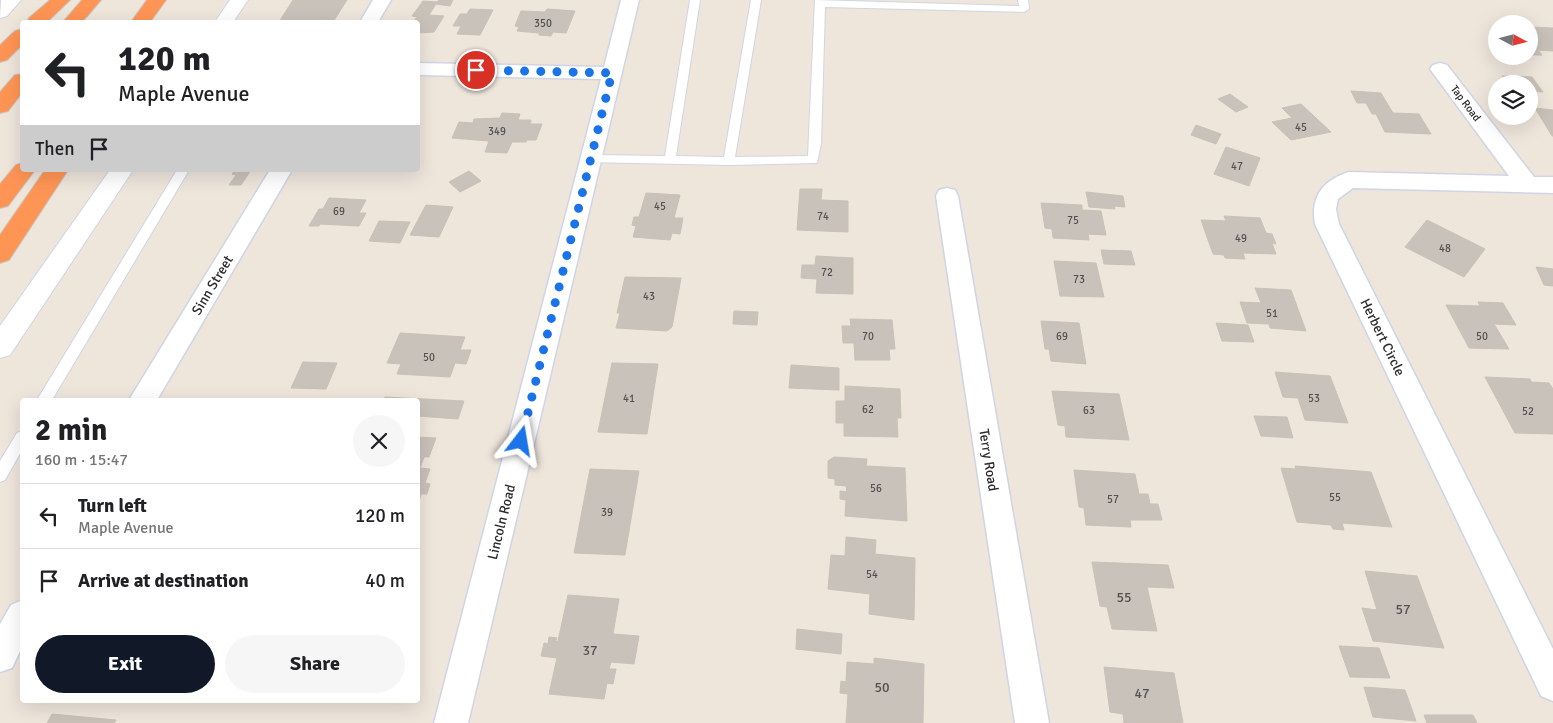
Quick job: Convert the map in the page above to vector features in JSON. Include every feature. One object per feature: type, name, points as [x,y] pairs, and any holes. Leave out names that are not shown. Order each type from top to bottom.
[{"type":"highway","points":[[38,20],[60,0]]},
{"type":"highway","points":[[74,20],[92,0]]},
{"type":"highway","points":[[0,56],[20,37]]},
{"type":"highway","points":[[0,106],[20,82]]},
{"type":"highway","points":[[0,200],[22,172]]},
{"type":"highway","points":[[0,254],[56,172]]},
{"type":"main road","points":[[0,12],[12,0]]},
{"type":"main road","points":[[225,20],[239,0]]},
{"type":"main road","points":[[0,347],[121,172]]},
{"type":"street","points":[[370,20],[382,0]]},
{"type":"street","name":"Lincoln Road","points":[[451,723],[630,0]]},
{"type":"street","points":[[420,69],[612,73]]},
{"type":"street","name":"Tap Road","points":[[1440,69],[1540,185]]},
{"type":"street","name":"Sinn Street","points":[[145,398],[280,172]]},
{"type":"street","name":"Herbert Circle","points":[[1540,185],[1349,180],[1338,186],[1325,199],[1324,210],[1327,224],[1553,684]]},
{"type":"street","name":"Terry Road","points":[[946,196],[1032,723]]},
{"type":"street","points":[[0,656],[20,620]]},
{"type":"lane","points":[[670,160],[695,0]]},
{"type":"lane","points":[[729,161],[756,0]]},
{"type":"lane","points":[[590,159],[813,160],[820,2],[1024,9],[1023,0]]},
{"type":"lane","points":[[45,398],[182,172]]},
{"type":"lane","points":[[0,475],[20,440]]},
{"type":"building","points":[[293,0],[347,0],[334,20],[280,20]]},
{"type":"building","points":[[439,0],[453,0],[450,6],[436,4],[429,15],[444,16],[434,32],[420,33],[420,20],[415,20],[417,17],[412,16],[423,1],[437,2]]},
{"type":"building","points":[[470,9],[493,10],[480,35],[457,34],[461,26],[453,26],[460,14],[467,14]]},
{"type":"building","points":[[547,9],[575,11],[566,33],[553,32],[551,36],[517,31],[519,27],[515,26],[521,11],[545,12]]},
{"type":"building","points":[[1538,27],[1553,28],[1553,51],[1538,50]]},
{"type":"building","points":[[1538,85],[1543,92],[1538,92]]},
{"type":"building","points":[[1351,91],[1381,93],[1393,113],[1419,114],[1431,134],[1385,132],[1376,114],[1372,114],[1366,103],[1357,103]]},
{"type":"building","points":[[1230,94],[1248,107],[1236,112],[1218,99]]},
{"type":"building","points":[[1301,104],[1331,132],[1291,140],[1272,122],[1292,118],[1282,108]]},
{"type":"building","points":[[1538,108],[1553,110],[1552,136],[1538,113]]},
{"type":"building","points":[[502,113],[520,114],[518,120],[531,120],[530,124],[542,124],[536,140],[512,142],[507,153],[485,152],[489,141],[452,138],[459,122],[473,123],[474,119],[500,118]]},
{"type":"building","points":[[1196,125],[1221,134],[1216,144],[1191,135]]},
{"type":"building","points":[[1226,147],[1260,158],[1249,186],[1214,174]]},
{"type":"building","points":[[469,171],[481,181],[460,192],[449,182]]},
{"type":"building","points":[[234,172],[250,172],[241,185],[229,185],[236,175],[232,174]]},
{"type":"building","points":[[800,189],[822,189],[821,200],[848,201],[848,232],[797,230]]},
{"type":"building","points":[[1086,192],[1123,196],[1125,207],[1114,206],[1115,209],[1089,207]]},
{"type":"building","points":[[646,193],[680,195],[674,218],[683,218],[680,234],[672,233],[670,240],[633,237],[636,226],[632,225],[634,217],[639,217]]},
{"type":"building","points":[[329,198],[366,200],[359,213],[366,213],[359,226],[320,224],[319,226],[309,226],[319,209],[323,209]]},
{"type":"building","points":[[1041,203],[1082,205],[1082,210],[1101,211],[1106,235],[1088,234],[1089,240],[1053,238],[1052,229],[1045,228]]},
{"type":"building","points":[[426,205],[453,207],[439,237],[410,235]]},
{"type":"building","points":[[1224,216],[1260,218],[1266,233],[1272,234],[1276,244],[1272,243],[1276,254],[1243,253],[1245,259],[1225,258],[1224,255],[1213,254],[1201,220],[1226,221]]},
{"type":"building","points":[[1427,220],[1485,249],[1464,277],[1405,247]]},
{"type":"building","points":[[379,221],[410,222],[400,243],[369,241]]},
{"type":"building","points":[[1101,250],[1131,251],[1135,265],[1104,264]]},
{"type":"building","points":[[816,256],[853,258],[853,294],[816,293],[817,279],[801,278],[802,265],[815,265]]},
{"type":"building","points":[[1054,261],[1096,263],[1104,297],[1060,296]]},
{"type":"building","points":[[1536,267],[1553,269],[1553,286],[1544,285]]},
{"type":"building","points":[[625,277],[681,278],[672,327],[667,331],[616,328],[620,313],[617,313]]},
{"type":"building","points":[[1255,288],[1291,290],[1306,331],[1270,328],[1269,324],[1247,323],[1240,302],[1261,303]]},
{"type":"building","points":[[1478,302],[1503,303],[1516,325],[1494,324],[1509,349],[1469,348],[1446,305],[1480,306]]},
{"type":"building","points":[[734,311],[758,312],[757,325],[733,324]]},
{"type":"building","points":[[850,319],[892,320],[895,349],[889,349],[890,360],[855,360],[854,343],[843,343],[842,326],[851,326]]},
{"type":"building","points":[[1041,321],[1079,323],[1086,364],[1051,361],[1049,349],[1045,349]]},
{"type":"building","points":[[1216,323],[1248,325],[1254,342],[1222,341]]},
{"type":"building","points":[[400,333],[465,337],[460,350],[471,350],[466,364],[455,363],[450,377],[397,374],[401,364],[387,363]]},
{"type":"building","points":[[303,362],[337,363],[326,389],[291,388]]},
{"type":"building","points":[[612,363],[658,364],[647,434],[598,432]]},
{"type":"building","points":[[791,365],[839,368],[839,390],[789,388]]},
{"type":"building","points":[[1275,372],[1330,376],[1348,423],[1305,420],[1298,398],[1283,397]]},
{"type":"building","points":[[1485,377],[1530,379],[1531,382],[1549,383],[1553,389],[1553,434],[1515,433]]},
{"type":"building","points":[[845,386],[900,389],[901,418],[897,418],[898,437],[844,436],[844,423],[836,423],[836,401],[845,401]]},
{"type":"building","points":[[1052,391],[1119,394],[1129,440],[1066,437],[1065,426],[1058,425]]},
{"type":"building","points":[[420,399],[464,401],[458,419],[420,416]]},
{"type":"building","points":[[1254,416],[1287,417],[1293,438],[1261,436]]},
{"type":"building","points":[[420,437],[436,438],[429,457],[424,457],[420,468]]},
{"type":"building","points":[[834,457],[867,459],[866,466],[905,468],[907,521],[845,516],[846,500],[840,499],[840,491],[847,492],[846,486],[835,485],[835,479],[828,478],[828,461]]},
{"type":"building","points":[[1295,466],[1371,472],[1392,527],[1342,523],[1344,530],[1333,529],[1331,525],[1297,522],[1281,468],[1296,469]]},
{"type":"building","points":[[420,468],[430,469],[425,483],[430,484],[427,494],[421,494],[420,497]]},
{"type":"building","points":[[590,469],[639,471],[625,555],[574,553]]},
{"type":"building","points":[[1074,470],[1135,474],[1139,494],[1148,494],[1150,504],[1158,504],[1162,520],[1130,520],[1131,527],[1086,525],[1084,508],[1079,507]]},
{"type":"building","points":[[846,537],[876,540],[875,554],[915,558],[914,620],[869,614],[870,594],[828,589],[831,555],[845,556]]},
{"type":"building","points":[[1092,562],[1168,565],[1174,588],[1147,587],[1157,631],[1112,629],[1107,607],[1100,606]]},
{"type":"building","points":[[1365,571],[1417,576],[1444,648],[1373,641],[1362,608],[1377,610]]},
{"type":"building","points":[[568,595],[619,599],[613,634],[639,636],[634,664],[611,662],[609,669],[616,669],[613,684],[607,683],[604,699],[549,694],[557,658],[541,656],[544,643],[548,644],[549,637],[557,638],[555,642],[558,641]]},
{"type":"building","points":[[797,629],[842,634],[841,654],[796,649]]},
{"type":"building","points":[[1339,646],[1379,648],[1390,678],[1350,677]]},
{"type":"building","points":[[874,658],[924,664],[923,723],[846,723],[848,694],[840,693],[841,681],[846,682],[847,662],[874,664]]},
{"type":"building","points":[[1104,667],[1174,673],[1183,723],[1124,723],[1123,714],[1110,712]]},
{"type":"building","points":[[1364,687],[1405,690],[1416,721],[1373,717]]},
{"type":"building","points":[[52,714],[116,720],[114,723],[47,723]]},
{"type":"building","points":[[1424,715],[1473,715],[1477,723],[1427,723]]},
{"type":"route","points":[[476,70],[612,73],[521,441]]}]
